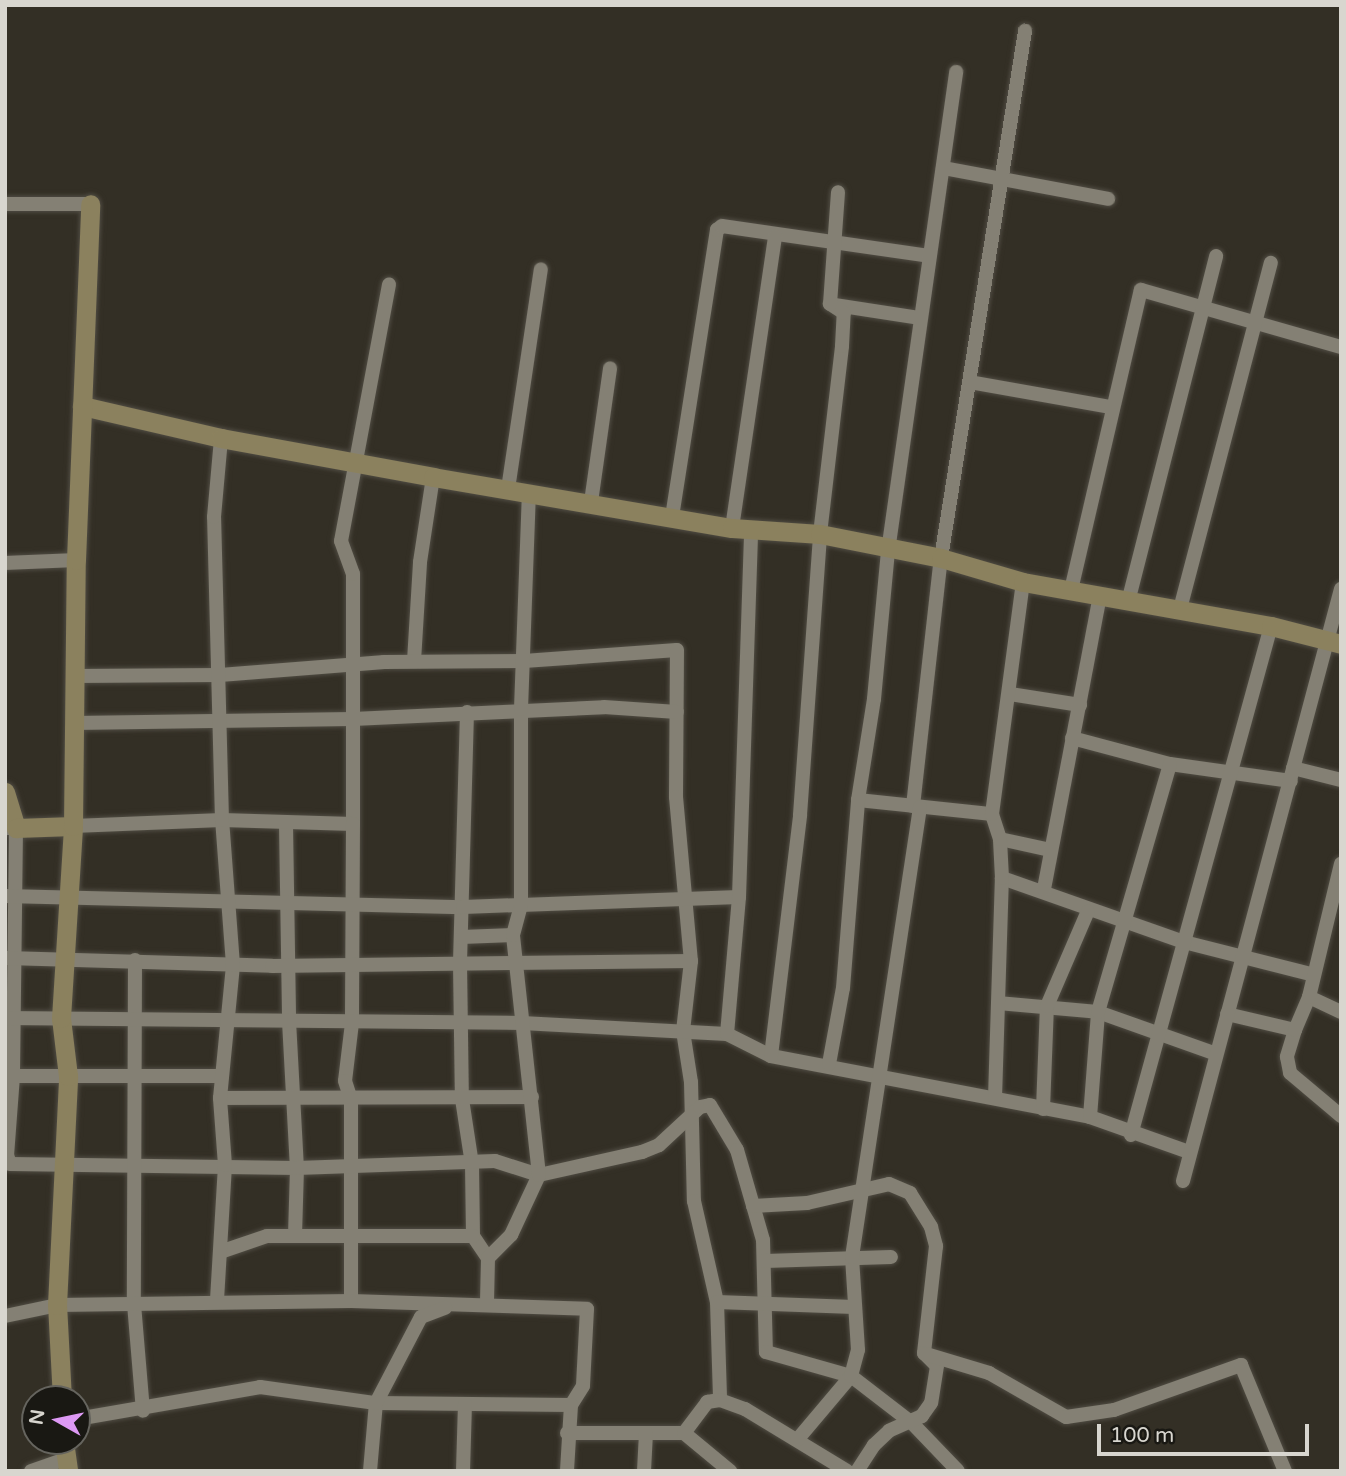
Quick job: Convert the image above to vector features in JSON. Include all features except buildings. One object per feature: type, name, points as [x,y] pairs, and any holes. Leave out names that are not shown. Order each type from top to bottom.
[{"type":"street","points":[[797,1440],[850,1376],[858,1350],[852,1257],[882,1077],[917,807],[942,558],[1025,32]]},
{"type":"street","points":[[829,1064],[843,988],[858,800],[874,699],[888,551],[956,72]]},
{"type":"street","points":[[943,168],[1108,199]]},
{"type":"street","points":[[830,304],[838,192]]},
{"type":"street","points":[[5,204],[90,204],[75,560],[73,826],[61,1018],[68,1076],[57,1306],[61,1385]]},
{"type":"street","points":[[672,517],[717,230],[722,226],[775,236],[929,256]]},
{"type":"street","points":[[726,1034],[739,897],[742,528],[775,236]]},
{"type":"street","points":[[1128,602],[1216,256]]},
{"type":"street","points":[[1180,608],[1271,262]]},
{"type":"street","points":[[508,488],[541,269]]},
{"type":"street","points":[[352,1301],[349,1166],[351,1099],[345,1082],[352,1023],[354,966],[353,574],[341,541],[358,463],[389,284]]},
{"type":"street","points":[[1071,590],[1110,407],[1141,290],[1202,310],[1341,347]]},
{"type":"street","points":[[830,304],[920,318]]},
{"type":"street","points":[[771,1056],[811,706],[820,534],[844,318],[842,309],[830,304]]},
{"type":"street","points":[[591,502],[610,368]]},
{"type":"street","points":[[970,382],[1110,407]]},
{"type":"street","points":[[82,406],[221,438],[433,477],[742,528],[820,534],[888,551],[942,558],[1023,582],[1128,602],[1180,608],[1271,626],[1334,643]]},
{"type":"street","points":[[218,1300],[223,1251],[225,1165],[220,1098],[233,965],[231,902],[222,820],[214,517],[221,438]]},
{"type":"street","points":[[414,661],[420,562],[433,477]]},
{"type":"street","points":[[488,1258],[511,1235],[539,1175],[534,1158],[532,1097],[513,935],[521,905],[521,709],[529,493]]},
{"type":"street","points":[[5,563],[75,560]]},
{"type":"street","points":[[995,1098],[1002,878],[1000,839],[992,814],[1023,582]]},
{"type":"street","points":[[1183,1181],[1214,1053],[1292,774],[1334,643],[1341,589]]},
{"type":"street","points":[[1044,889],[1100,596]]},
{"type":"street","points":[[1131,1135],[1156,1033],[1184,942],[1271,626]]},
{"type":"street","points":[[74,676],[220,675],[414,661],[524,660],[677,650],[676,797],[691,961],[682,1031],[691,1082],[694,1201],[717,1302],[720,1400]]},
{"type":"street","points":[[1010,695],[1080,705]]},
{"type":"street","points":[[74,723],[353,719],[604,707],[677,712]]},
{"type":"street","points":[[467,712],[460,963],[462,1099],[472,1164],[473,1236],[488,1258],[487,1304]]},
{"type":"street","points":[[1072,738],[1170,764],[1341,780]]},
{"type":"street","points":[[1090,1116],[1098,1012],[1127,922],[1170,764]]},
{"type":"street","points":[[5,792],[11,828],[7,1161],[15,1167],[65,1165],[133,1168],[225,1165],[297,1168],[472,1164],[495,1161],[539,1175],[642,1152],[659,1144],[690,1117],[710,1105],[722,1121],[744,1168],[753,1206],[765,1261],[766,1352],[850,1376],[912,1423],[958,1471]]},
{"type":"street","points":[[858,800],[992,814]]},
{"type":"street","points":[[11,828],[222,820],[353,824]]},
{"type":"street","points":[[286,824],[289,1021],[297,1168],[295,1236]]},
{"type":"street","points":[[1000,839],[1050,850]]},
{"type":"street","points":[[1341,864],[1309,997],[1287,1056],[1290,1073],[1341,1116]]},
{"type":"street","points":[[1002,878],[1044,889],[1088,911],[1184,942],[1314,975]]},
{"type":"street","points":[[10,896],[463,907],[739,897]]},
{"type":"street","points":[[1043,1109],[1047,1006],[1088,911]]},
{"type":"street","points":[[1325,926],[1341,929]]},
{"type":"street","points":[[461,937],[513,935]]},
{"type":"street","points":[[9,959],[63,957],[289,966],[691,961]]},
{"type":"street","points":[[135,960],[134,1304],[143,1410]]},
{"type":"street","points":[[1309,997],[1341,1012]]},
{"type":"street","points":[[999,1003],[1098,1012],[1214,1053]]},
{"type":"street","points":[[1227,1014],[1295,1030]]},
{"type":"street","points":[[10,1019],[226,1023],[522,1023],[726,1034],[771,1056],[829,1064],[882,1077],[1090,1116],[1131,1135],[1189,1152]]},
{"type":"street","points":[[9,1076],[222,1076]]},
{"type":"street","points":[[220,1098],[293,1100],[532,1097]]},
{"type":"street","points":[[753,1206],[807,1203],[878,1185],[898,1185],[921,1206],[936,1246],[924,1353]]},
{"type":"street","points":[[223,1251],[254,1237],[473,1236]]},
{"type":"street","points":[[765,1261],[891,1257]]},
{"type":"street","points":[[5,1316],[57,1306],[218,1300],[487,1304],[587,1309],[583,1386],[571,1405],[566,1433],[567,1471]]},
{"type":"street","points":[[717,1302],[854,1307]]},
{"type":"street","points":[[370,1471],[376,1403],[421,1317],[452,1305]]},
{"type":"street","points":[[858,1471],[889,1431],[912,1423],[926,1411],[933,1394],[937,1366],[924,1353]]},
{"type":"street","points":[[924,1353],[989,1373],[1066,1417],[1114,1410],[1241,1365],[1285,1471]]},
{"type":"street","points":[[91,1417],[143,1410],[260,1387],[376,1403],[571,1405]]},
{"type":"street","points":[[684,1433],[707,1402],[720,1400],[797,1440],[847,1471]]},
{"type":"street","points":[[463,1471],[465,1404]]},
{"type":"street","points":[[566,1433],[684,1433],[730,1471]]},
{"type":"street","points":[[644,1471],[646,1433]]},
{"type":"street","points":[[31,1471],[66,1457]]}]
